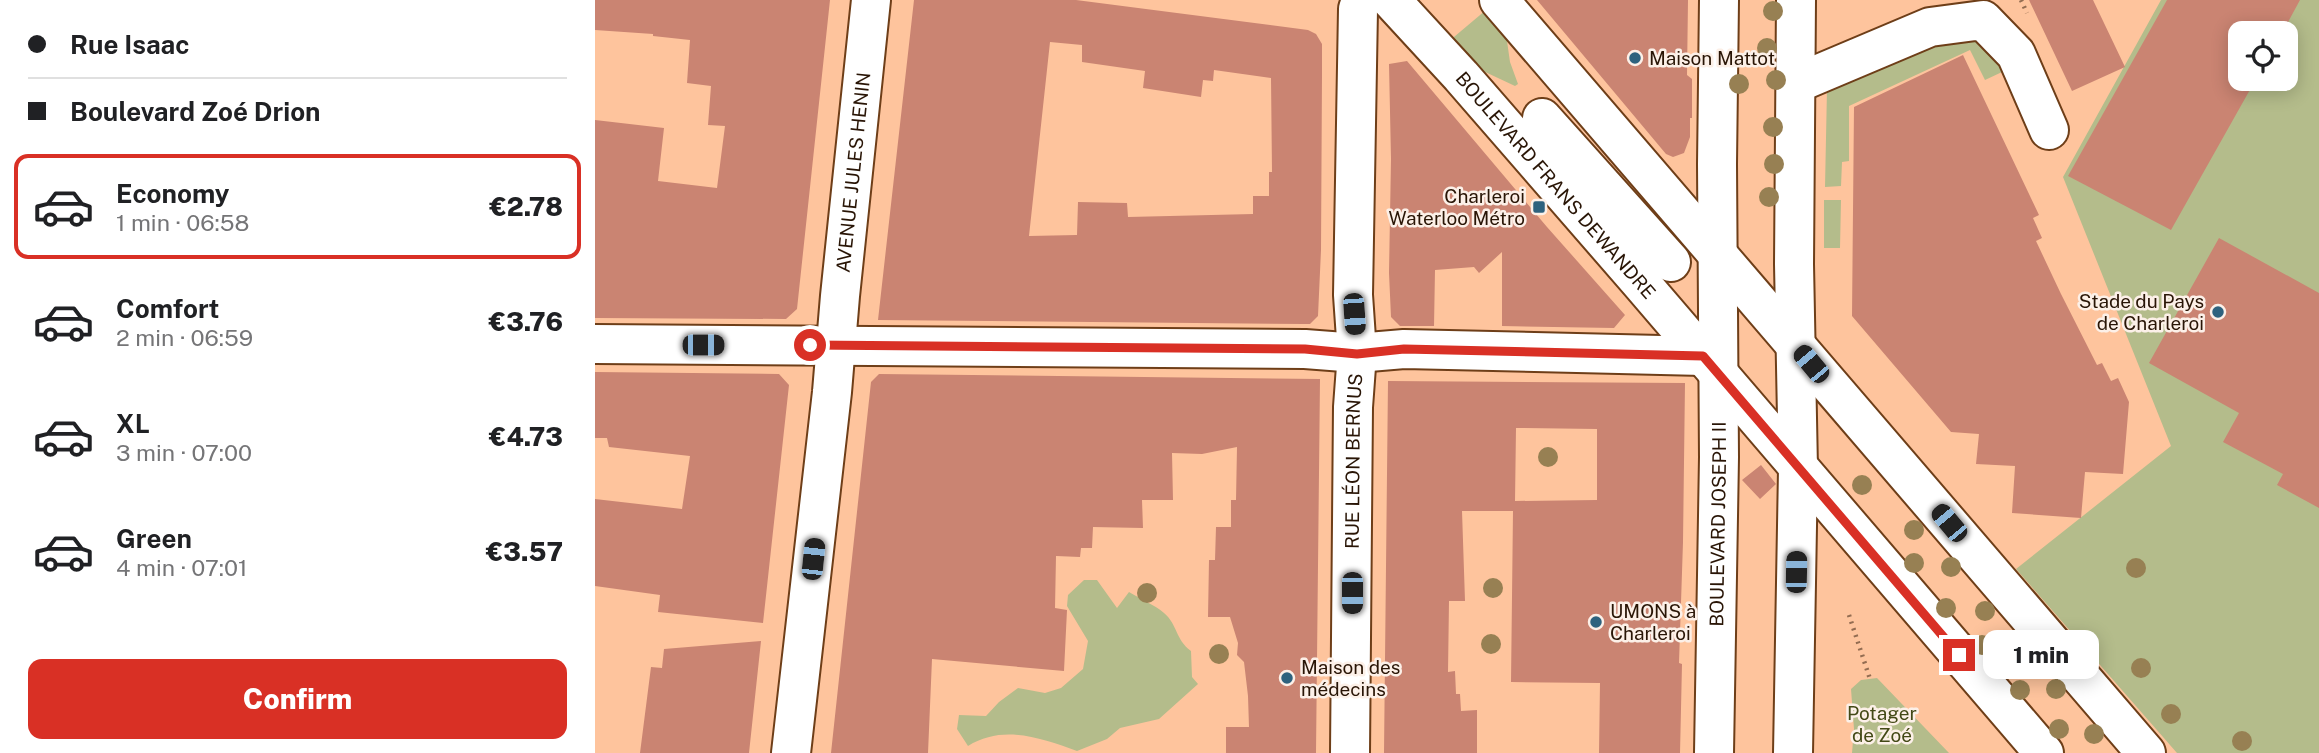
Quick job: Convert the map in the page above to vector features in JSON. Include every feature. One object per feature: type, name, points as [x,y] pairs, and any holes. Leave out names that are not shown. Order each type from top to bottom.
[{"type":"street","name":"AVENUE JULES HENIN","points":[[790,753],[837,345],[871,0]]},
{"type":"street","name":"RUE LÉON BERNUS","points":[[1350,753],[1353,407],[1357,354],[1353,295],[1358,9],[1361,0]]},
{"type":"street","name":"BOULEVARD FRANS DEWANDRE","points":[[1391,0],[1461,76],[2044,753]]},
{"type":"street","points":[[1499,0],[2146,753]]},
{"type":"street","name":"BOULEVARD JOSEPH II","points":[[1714,753],[1711,365],[1717,255],[1719,0]]},
{"type":"street","points":[[1793,753],[1798,469],[1795,345],[1796,0]]},
{"type":"street","points":[[1795,84],[1930,27],[1983,20],[2016,54],[2049,130]]},
{"type":"street","points":[[1542,118],[1671,262]]},
{"type":"street","points":[[595,344],[1305,349],[1357,354],[1404,349],[1711,365]]},
{"type":"street","name":"BOULEVARD JOSEPH II","points":[[1756,418],[1797,407]]},
{"type":"path","points":[[1849,615],[1870,679]]},
{"type":"green space","name":"Stade du Pays de Charleroi","points":[[2161,0],[2319,0],[2319,753],[2177,753],[2016,569],[2171,446],[2063,177]]},
{"type":"green space","points":[[1486,10],[1506,34],[1510,62],[1518,84],[1515,86],[1466,63],[1448,42]]},
{"type":"green space","points":[[1966,26],[2003,60],[2002,72],[1985,80],[1970,50],[1849,106],[1849,161],[1842,162],[1841,186],[1825,187],[1827,89]]},
{"type":"green space","points":[[1824,200],[1841,200],[1840,248],[1824,248]]},
{"type":"green space","points":[[1084,580],[1097,580],[1117,608],[1129,592],[1164,613],[1182,642],[1191,651],[1192,677],[1198,684],[1159,719],[1120,728],[1107,739],[1077,751],[1036,738],[1008,734],[981,739],[968,746],[957,729],[959,715],[986,716],[1018,688],[1045,693],[1061,688],[1083,669],[1088,641],[1067,606],[1068,595]]},
{"type":"green space","name":"Potager de Zoé","points":[[1877,678],[1949,753],[1852,753],[1854,729],[1851,689],[1861,680]]},
{"type":"building","points":[[595,0],[830,0],[797,309],[786,319],[595,318],[595,120],[664,128],[658,181],[717,188],[725,126],[708,125],[711,86],[687,83],[690,40],[595,30]]},
{"type":"building","points":[[914,0],[1076,0],[1308,30],[1316,34],[1322,44],[1321,250],[1318,316],[1310,324],[878,320]],"holes":[[[1050,42],[1082,45],[1082,62],[1145,71],[1143,88],[1201,97],[1203,80],[1213,81],[1214,70],[1271,78],[1272,172],[1269,172],[1269,196],[1253,196],[1253,214],[1128,217],[1127,203],[1078,202],[1077,235],[1029,236]]]},
{"type":"building","points":[[1537,0],[1688,0],[1687,75],[1692,79],[1692,118],[1690,137],[1684,153],[1673,157],[1666,154]]},
{"type":"building","points":[[2029,0],[2093,0],[2125,67],[2072,91]]},
{"type":"building","points":[[2167,0],[2300,0],[2289,21],[2228,21],[2228,91],[2249,91],[2171,230],[2068,176]]},
{"type":"building","points":[[1963,55],[2039,215],[2033,218],[2042,238],[2036,241],[2061,294],[2097,365],[2102,363],[2111,381],[2118,378],[2129,402],[2123,474],[2085,472],[2081,518],[2012,513],[2015,466],[1976,464],[1979,434],[1951,432],[1852,316],[1854,107]]},
{"type":"building","points":[[1407,61],[1625,315],[1614,328],[1502,326],[1502,252],[1479,273],[1474,267],[1435,270],[1434,326],[1400,326],[1391,317],[1389,64]]},
{"type":"building","points":[[2219,238],[2319,293],[2319,508],[2277,485],[2283,474],[2223,442],[2239,413],[2149,363]]},
{"type":"building","points":[[595,372],[779,374],[789,385],[763,623],[658,612],[660,595],[595,586],[595,499],[682,509],[690,456],[609,447],[607,438],[595,438]]},
{"type":"building","points":[[879,374],[1320,379],[1316,753],[1226,753],[1226,727],[1249,727],[1248,696],[1244,662],[1237,655],[1238,643],[1230,617],[1208,617],[1209,560],[1215,560],[1216,527],[1231,527],[1231,500],[1236,500],[1237,447],[1202,454],[1172,453],[1173,500],[1142,500],[1143,528],[1093,527],[1092,548],[1081,548],[1080,557],[1056,556],[1055,608],[1067,610],[1064,671],[932,659],[928,753],[831,753],[871,382]]},
{"type":"building","points":[[1388,381],[1685,383],[1679,663],[1682,664],[1680,753],[1599,753],[1600,683],[1511,682],[1513,511],[1462,511],[1465,601],[1449,601],[1448,672],[1455,671],[1456,694],[1460,694],[1461,711],[1477,710],[1477,753],[1384,753]],"holes":[[[1516,428],[1597,429],[1597,500],[1515,501]]]},
{"type":"building","points":[[1761,465],[1776,484],[1760,499],[1742,480]]},
{"type":"building","points":[[761,641],[749,753],[640,753],[651,667],[662,668],[664,649]]},
{"type":"place","name":"Maison Mattot","points":[[1635,58]]},
{"type":"place","name":"Charleroi Waterloo Métro","points":[[1539,207]]},
{"type":"place","name":"Stade du Pays de Charleroi","points":[[2218,312]]},
{"type":"place","name":"UMONS à Charleroi","points":[[1596,622]]},
{"type":"place","name":"Maison des médecins","points":[[1287,678]]},
{"type":"route","points":[[810,345],[1305,349],[1357,354],[1404,349],[1703,356],[1959,655]]}]
